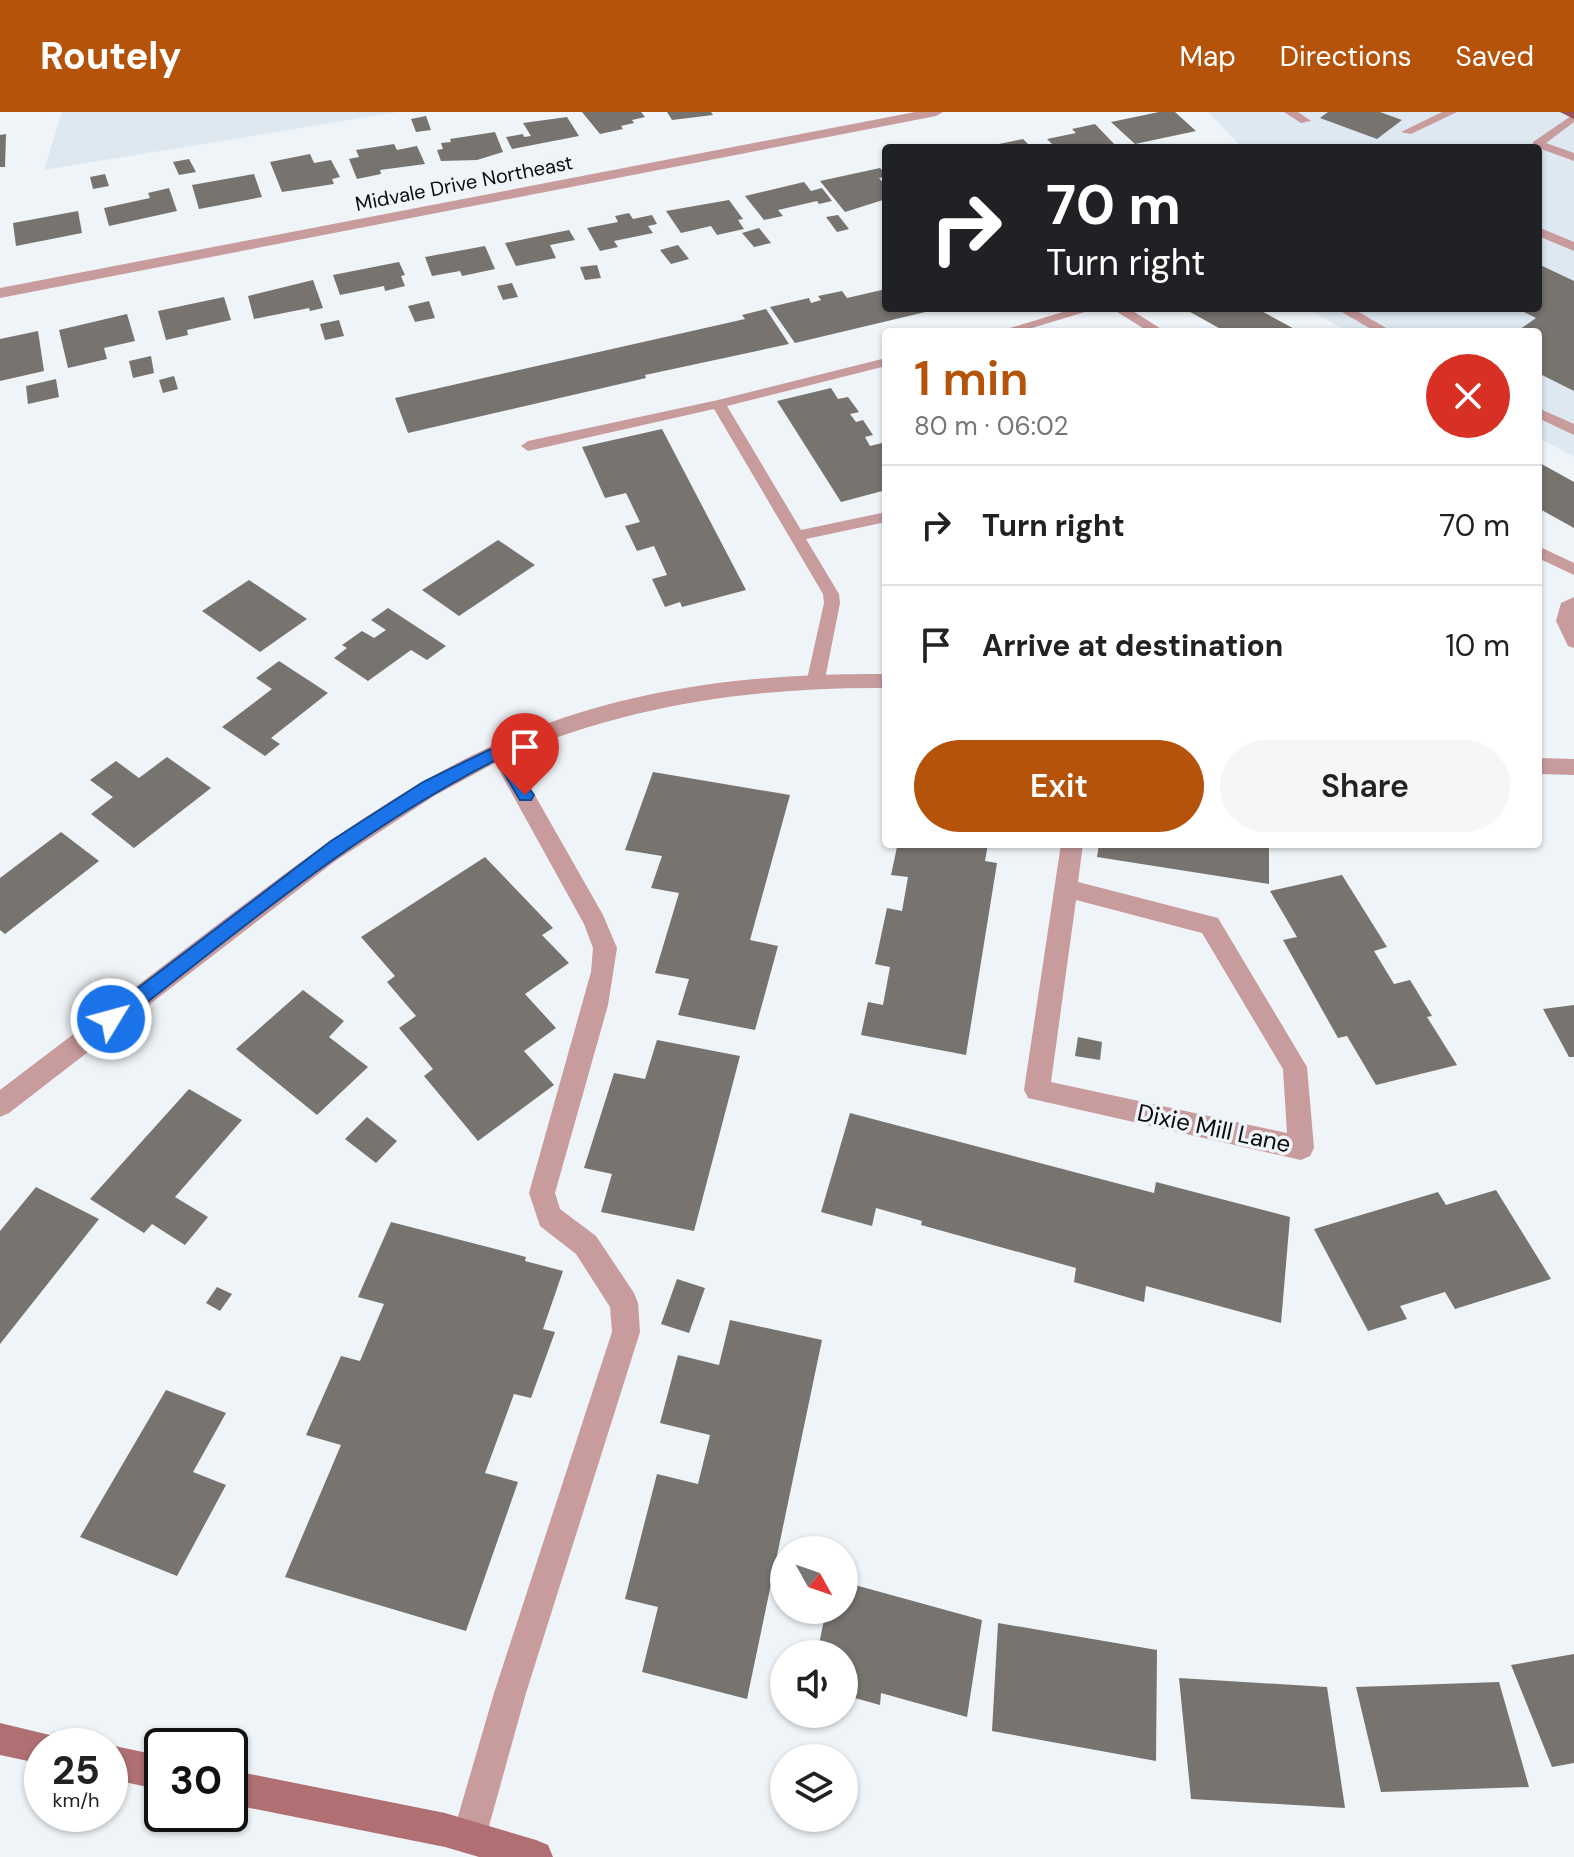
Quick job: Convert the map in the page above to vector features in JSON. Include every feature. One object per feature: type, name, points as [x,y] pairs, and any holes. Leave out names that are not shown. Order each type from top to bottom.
[{"type":"main road","points":[[1567,112],[1574,116]]},
{"type":"street","name":"Midvale Drive Northeast","points":[[0,293],[936,112]]},
{"type":"street","points":[[4,1096],[337,845],[429,787],[499,751],[570,724],[642,703],[715,689],[816,679],[882,681]]},
{"type":"street","points":[[469,1837],[510,1693],[626,1332],[624,1303],[586,1245],[549,1217],[542,1193],[596,1005],[605,948],[595,922],[499,751]]},
{"type":"street","points":[[1542,766],[1574,767]]},
{"type":"street","name":"Dixie Mill Lane","points":[[1066,888],[1210,925],[1295,1067],[1301,1148],[1037,1090],[1071,848]]},
{"type":"street","points":[[0,1739],[24,1744]]},
{"type":"street","points":[[248,1791],[469,1837],[536,1857]]},
{"type":"lane","points":[[1290,112],[1305,121]]},
{"type":"lane","points":[[1407,132],[1451,112]]},
{"type":"lane","points":[[1537,144],[1574,116]]},
{"type":"lane","points":[[1542,146],[1574,157]]},
{"type":"lane","points":[[1542,233],[1574,247]]},
{"type":"lane","points":[[1018,328],[1076,312]]},
{"type":"lane","points":[[1125,312],[1152,328]]},
{"type":"lane","points":[[1349,312],[1379,328]]},
{"type":"lane","points":[[528,446],[718,404],[882,363]]},
{"type":"lane","points":[[718,404],[831,594],[832,603],[816,679]]},
{"type":"lane","points":[[1542,414],[1574,430]]},
{"type":"lane","points":[[797,536],[882,518]]},
{"type":"lane","points":[[1542,553],[1574,570]]},
{"type":"lane","points":[[1574,603],[1567,607],[1564,621],[1574,642]]},
{"type":"shaded area","points":[[62,112],[398,112],[44,170]]},
{"type":"shaded area","points":[[1208,112],[1574,112],[1574,457],[1542,439],[1542,328],[1342,328],[1313,312],[1542,312],[1542,144],[1239,144]]},
{"type":"building","points":[[582,112],[641,112],[645,117],[621,126],[623,129],[600,134]]},
{"type":"building","points":[[667,112],[711,112],[713,115],[672,120]]},
{"type":"building","points":[[1159,112],[1175,112],[1196,131],[1135,144],[1111,122]]},
{"type":"building","points":[[1328,112],[1380,112],[1402,120],[1377,139],[1320,118]]},
{"type":"building","points":[[426,116],[431,130],[416,132],[411,119]]},
{"type":"building","points":[[567,117],[579,136],[512,149],[506,137],[531,136],[523,123]]},
{"type":"building","points":[[1095,124],[1114,144],[1052,144],[1047,139],[1076,133],[1072,129]]},
{"type":"building","points":[[495,132],[503,152],[477,160],[441,161],[437,150],[443,149],[441,143]]},
{"type":"building","points":[[6,134],[5,167],[0,167],[0,135]]},
{"type":"building","points":[[1023,139],[1028,144],[999,144]]},
{"type":"building","points":[[394,144],[397,150],[417,146],[425,164],[380,170],[381,174],[357,179],[349,159],[359,157],[356,150]]},
{"type":"building","points":[[310,154],[314,163],[331,160],[340,177],[332,179],[334,184],[282,192],[270,162]]},
{"type":"building","points":[[189,159],[196,172],[179,175],[173,162]]},
{"type":"building","points":[[880,168],[882,200],[845,212],[820,181]]},
{"type":"building","points":[[105,174],[109,186],[93,189],[90,177]]},
{"type":"building","points":[[254,174],[262,197],[199,209],[192,185]]},
{"type":"building","points":[[804,182],[811,191],[822,188],[832,201],[819,204],[817,201],[778,210],[783,216],[764,220],[745,196]]},
{"type":"building","points":[[169,188],[177,211],[109,226],[104,208],[150,198],[148,193]]},
{"type":"building","points":[[729,200],[743,219],[738,220],[744,229],[717,235],[711,226],[681,233],[666,211]]},
{"type":"building","points":[[78,211],[82,233],[16,246],[13,223]]},
{"type":"building","points":[[629,213],[633,219],[652,215],[657,224],[648,226],[653,233],[614,241],[618,247],[600,251],[587,228],[618,222],[615,216]]},
{"type":"building","points":[[838,215],[849,229],[837,232],[826,217]]},
{"type":"building","points":[[759,228],[771,243],[754,247],[742,233]]},
{"type":"building","points":[[569,230],[575,240],[550,245],[556,258],[516,266],[505,243]]},
{"type":"building","points":[[678,245],[689,259],[671,264],[660,250]]},
{"type":"building","points":[[485,246],[495,269],[462,276],[460,271],[432,276],[425,257]]},
{"type":"building","points":[[399,262],[405,275],[401,276],[405,286],[385,291],[384,286],[340,295],[333,275]]},
{"type":"building","points":[[597,265],[601,278],[585,280],[580,267]]},
{"type":"building","points":[[1542,266],[1574,281],[1574,391],[1542,375],[1542,328],[1522,328],[1536,318],[1524,312],[1542,312]]},
{"type":"building","points":[[313,280],[323,308],[254,319],[248,296]]},
{"type":"building","points":[[512,283],[518,297],[503,300],[497,286]]},
{"type":"building","points":[[882,290],[882,312],[925,312],[795,343],[770,307],[809,298],[811,303],[821,300],[818,296],[842,291],[847,298]]},
{"type":"building","points":[[224,297],[231,320],[187,330],[188,335],[166,340],[158,311]]},
{"type":"building","points":[[429,301],[435,318],[415,322],[408,306]]},
{"type":"building","points":[[766,309],[789,344],[645,375],[646,378],[408,433],[395,398],[745,319],[742,315]]},
{"type":"building","points":[[1190,312],[1263,312],[1293,328],[1219,328]]},
{"type":"building","points":[[127,314],[135,341],[104,348],[107,359],[68,368],[59,330]]},
{"type":"building","points":[[339,320],[344,336],[325,340],[320,324]]},
{"type":"building","points":[[38,331],[44,371],[0,381],[0,339]]},
{"type":"building","points":[[151,356],[154,373],[133,378],[129,361]]},
{"type":"building","points":[[174,376],[178,389],[163,393],[159,380]]},
{"type":"building","points":[[56,379],[59,397],[28,404],[26,386]]},
{"type":"building","points":[[831,388],[838,399],[848,397],[859,412],[850,414],[856,422],[863,420],[873,435],[865,437],[870,446],[882,443],[882,491],[841,502],[777,401]]},
{"type":"building","points":[[662,429],[746,590],[682,607],[680,602],[665,607],[652,579],[667,575],[654,546],[637,551],[625,526],[640,522],[626,493],[605,498],[582,447]]},
{"type":"building","points":[[1542,464],[1574,482],[1574,528],[1542,510]]},
{"type":"building","points":[[498,540],[535,565],[459,616],[422,590]]},
{"type":"building","points":[[249,580],[307,619],[260,652],[202,611]]},
{"type":"building","points":[[388,608],[446,646],[427,660],[411,650],[368,681],[334,658],[347,648],[342,645],[362,631],[374,638],[386,630],[371,620]]},
{"type":"building","points":[[279,661],[328,693],[271,738],[280,744],[265,756],[222,727],[272,689],[256,678]]},
{"type":"building","points":[[167,757],[211,788],[134,848],[91,814],[113,797],[90,780],[116,761],[139,778]]},
{"type":"building","points":[[653,772],[790,795],[750,940],[778,946],[755,1030],[678,1015],[689,979],[655,973],[679,893],[651,888],[662,856],[625,850]]},
{"type":"building","points":[[61,832],[99,861],[5,934],[0,930],[0,878]]},
{"type":"building","points":[[897,848],[987,848],[985,861],[997,863],[966,1055],[861,1035],[868,1002],[883,1005],[890,967],[875,964],[887,908],[902,911],[908,877],[891,875]]},
{"type":"building","points":[[1098,848],[1269,848],[1269,884],[1097,857]]},
{"type":"building","points":[[485,857],[553,928],[542,935],[569,963],[525,994],[556,1028],[524,1051],[554,1085],[478,1141],[424,1076],[433,1069],[399,1028],[416,1016],[387,982],[395,976],[361,937]]},
{"type":"building","points":[[1342,875],[1387,947],[1374,951],[1394,984],[1410,980],[1432,1016],[1427,1017],[1457,1065],[1376,1085],[1347,1036],[1338,1038],[1283,940],[1297,937],[1270,891]]},
{"type":"building","points":[[303,990],[344,1021],[329,1037],[368,1067],[317,1115],[236,1049]]},
{"type":"building","points":[[1574,1005],[1574,1057],[1569,1057],[1543,1009]]},
{"type":"building","points":[[1078,1037],[1102,1042],[1100,1060],[1075,1056]]},
{"type":"building","points":[[657,1040],[740,1056],[694,1231],[601,1212],[612,1174],[584,1168],[614,1073],[645,1079]]},
{"type":"building","points":[[189,1089],[242,1120],[175,1197],[208,1217],[185,1245],[152,1224],[144,1233],[90,1199]]},
{"type":"building","points":[[850,1113],[1154,1193],[1156,1182],[1290,1217],[1281,1323],[1146,1286],[1144,1302],[1074,1282],[1076,1268],[921,1225],[922,1221],[876,1208],[872,1226],[821,1212]]},
{"type":"building","points":[[367,1117],[397,1141],[376,1163],[345,1139]]},
{"type":"building","points":[[36,1187],[99,1219],[0,1344],[0,1231]]},
{"type":"building","points":[[1496,1190],[1551,1279],[1455,1309],[1445,1292],[1400,1306],[1407,1319],[1368,1331],[1314,1229],[1438,1192],[1446,1205]]},
{"type":"building","points":[[391,1222],[526,1257],[525,1261],[563,1271],[543,1329],[555,1332],[531,1398],[514,1394],[485,1473],[518,1482],[466,1631],[285,1577],[341,1445],[306,1435],[341,1356],[360,1361],[384,1304],[358,1297]]},
{"type":"building","points":[[677,1279],[705,1288],[689,1333],[661,1324]]},
{"type":"building","points":[[217,1287],[232,1294],[220,1311],[206,1303]]},
{"type":"building","points":[[730,1320],[822,1340],[781,1536],[770,1536],[770,1589],[747,1699],[642,1672],[658,1607],[625,1599],[657,1474],[698,1484],[710,1435],[660,1423],[678,1355],[719,1365]]},
{"type":"building","points":[[166,1390],[226,1413],[193,1472],[226,1485],[177,1576],[80,1537]]},
{"type":"building","points":[[858,1586],[982,1620],[967,1717],[881,1693],[880,1705],[858,1699],[858,1640],[820,1640],[823,1624],[858,1624]]},
{"type":"building","points":[[998,1623],[1157,1650],[1156,1761],[992,1731]]},
{"type":"building","points":[[1574,1654],[1574,1763],[1552,1767],[1511,1665]]},
{"type":"building","points":[[1179,1678],[1327,1687],[1345,1808],[1191,1799]]},
{"type":"building","points":[[1499,1682],[1529,1787],[1381,1792],[1356,1687]]},
{"type":"route","points":[[111,1019],[337,845],[429,787],[499,751],[525,795]]}]
